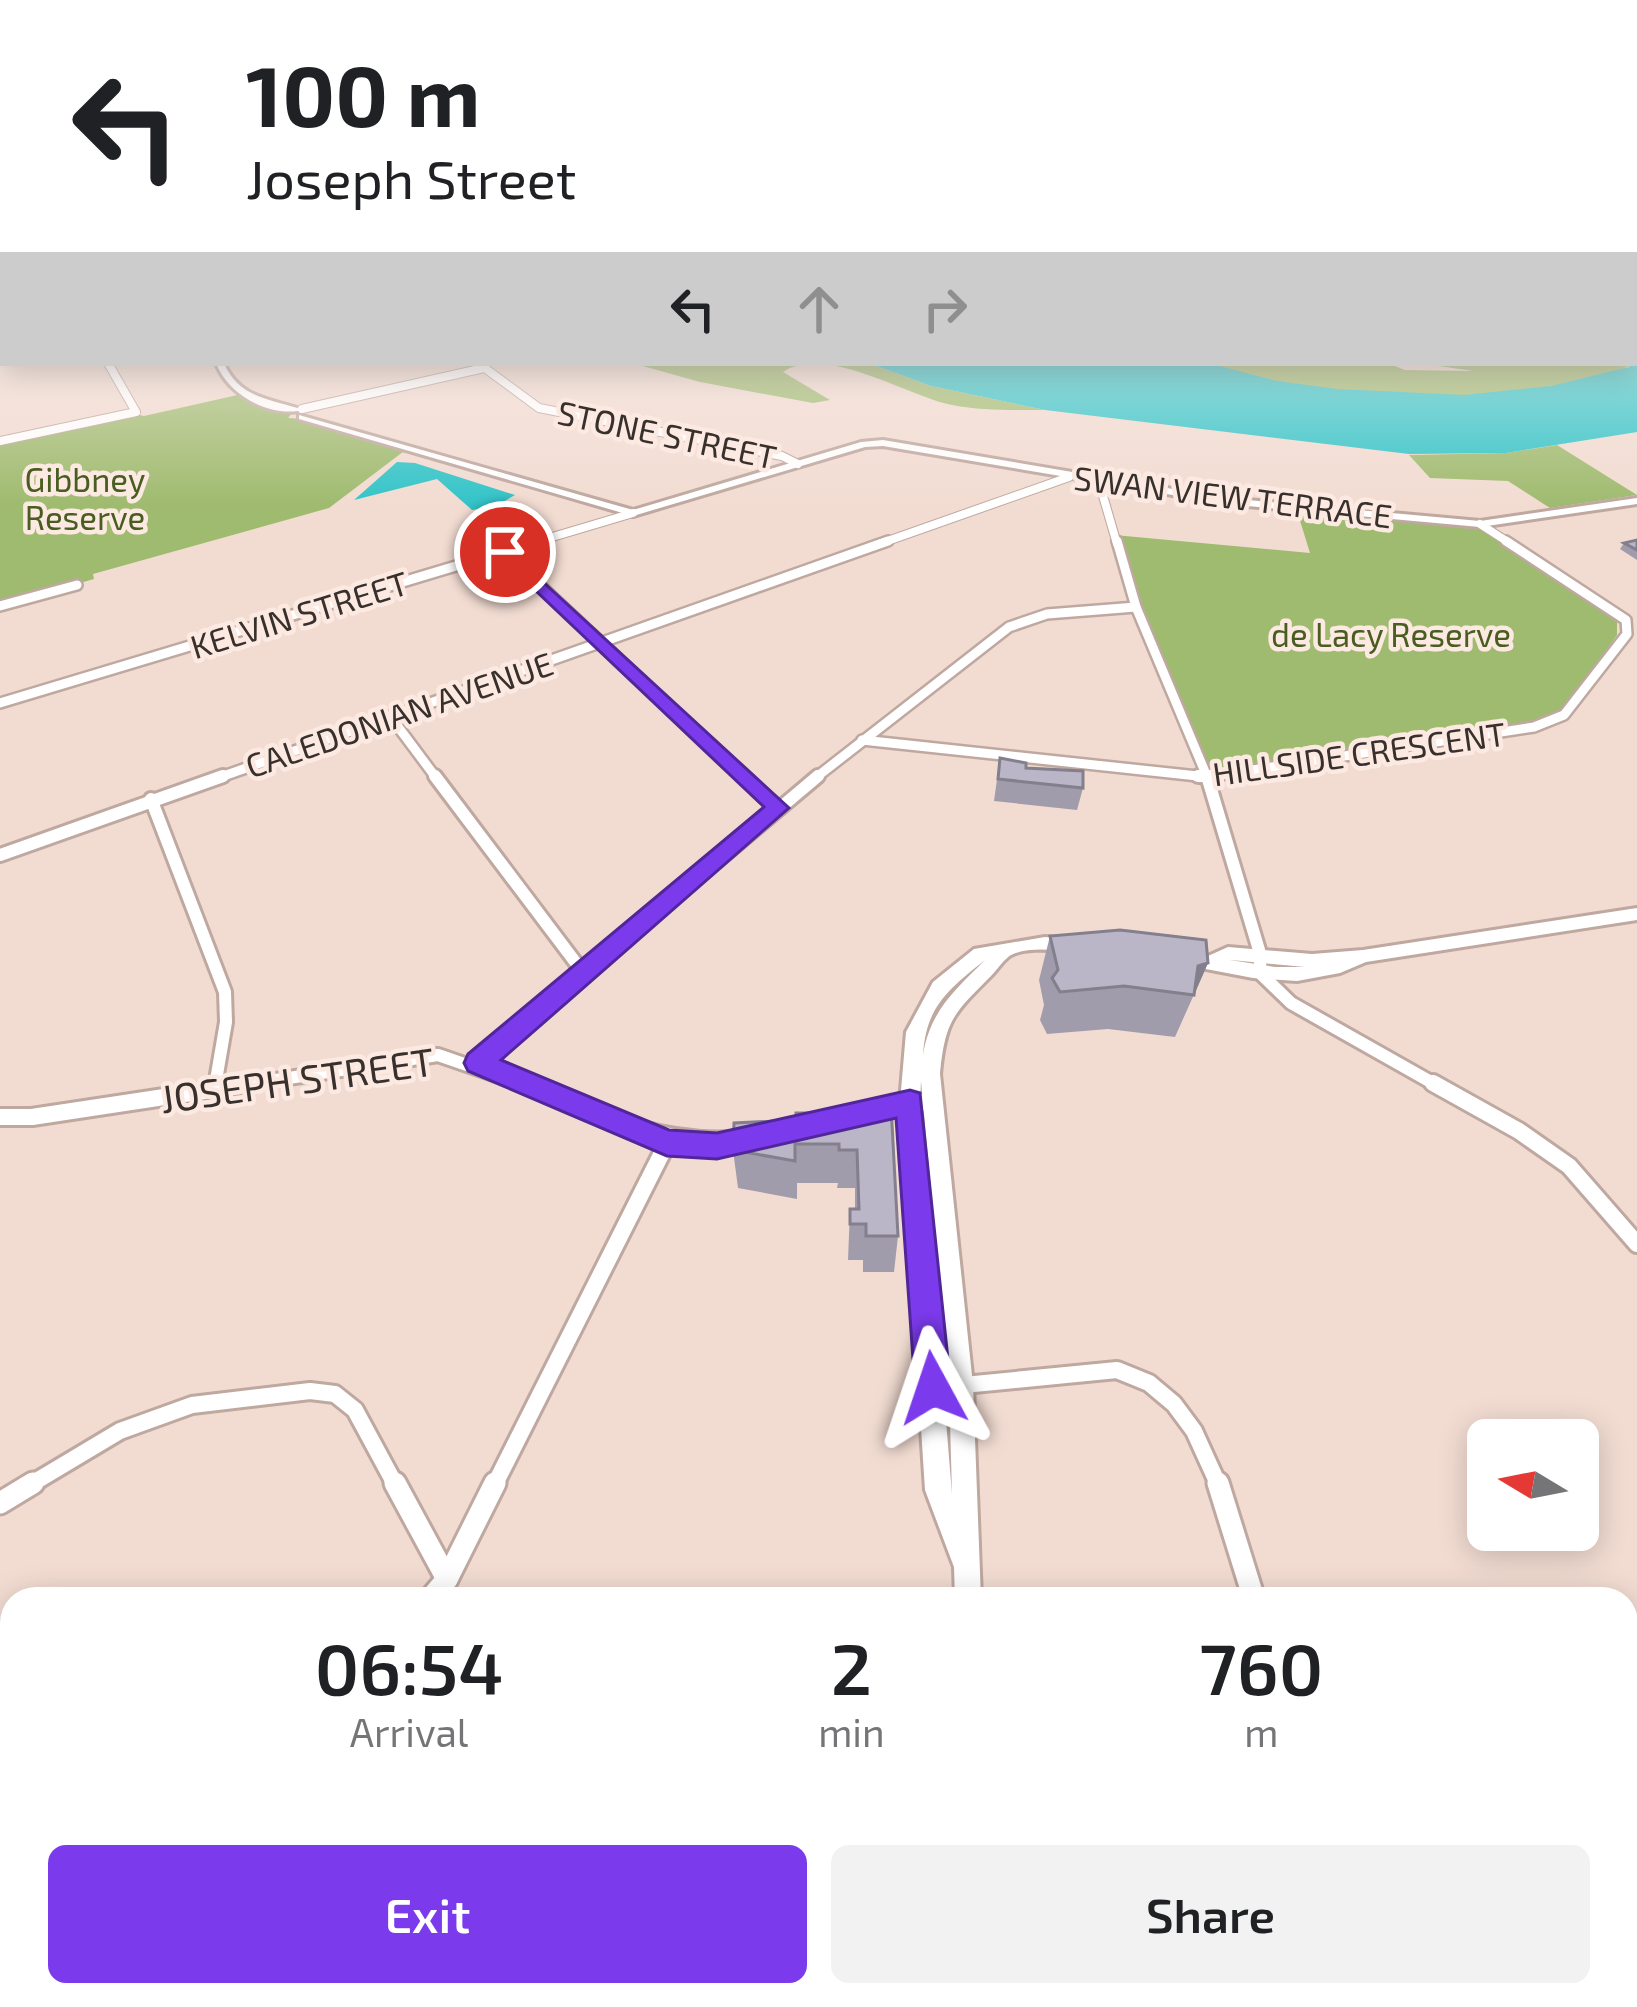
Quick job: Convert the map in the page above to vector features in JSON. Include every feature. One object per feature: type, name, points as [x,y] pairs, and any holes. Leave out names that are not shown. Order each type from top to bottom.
[{"type":"street","points":[[0,441],[136,412],[109,366]]},
{"type":"street","points":[[221,366],[242,394],[633,513]]},
{"type":"street","points":[[299,412],[477,366]]},
{"type":"street","name":"STONE STREET","points":[[482,366],[539,408],[782,456],[798,464]]},
{"type":"street","name":"KELVIN STREET","points":[[0,703],[873,443]]},
{"type":"street","name":"SWAN VIEW TERRACE","points":[[873,443],[1226,501],[1480,524],[1635,503]]},
{"type":"street","name":"CALEDONIAN AVENUE","points":[[0,855],[1069,477]]},
{"type":"street","points":[[1100,482],[1136,607],[1208,777],[1267,969],[1291,1003],[1519,1131],[1569,1166],[1637,1244]]},
{"type":"street","name":"HILLSIDE CRESCENT","points":[[862,740],[1208,777],[1534,727],[1564,715],[1627,634],[1632,620],[1480,524]]},
{"type":"street","points":[[505,552],[778,808]]},
{"type":"street","points":[[0,606],[77,585]]},
{"type":"street","points":[[478,1063],[778,808],[1010,626],[1047,614],[1136,607]]},
{"type":"street","points":[[390,716],[582,971]]},
{"type":"street","points":[[151,799],[225,992],[226,1022],[215,1087]]},
{"type":"street","points":[[1267,969],[1637,914]]},
{"type":"street","points":[[964,1560],[938,1490],[921,1101],[930,1074],[925,1034],[962,988],[1003,951],[1045,944],[1084,946]]},
{"type":"street","points":[[1168,957],[1267,969],[1337,970],[1363,956]]},
{"type":"street","name":"JOSEPH STREET","points":[[0,1117],[32,1117],[438,1055],[478,1063],[667,1143],[717,1146],[766,1135]]},
{"type":"street","points":[[852,1115],[921,1101]]},
{"type":"street","points":[[921,1101],[961,1385],[968,1489],[967,1587]]},
{"type":"street","points":[[440,1587],[667,1143]]},
{"type":"street","points":[[933,1388],[1118,1370],[1140,1375],[1160,1388],[1193,1423],[1250,1587]]},
{"type":"street","points":[[0,1503],[120,1431],[160,1415],[192,1405],[273,1393],[335,1394],[355,1410],[447,1579]]},
{"type":"green space","points":[[643,366],[798,366],[783,372],[830,400],[813,403]]},
{"type":"green space","points":[[832,366],[876,366],[931,386],[1045,410],[952,405]]},
{"type":"green space","points":[[1217,366],[1473,371],[1439,366],[1627,366],[1545,389],[1486,394],[1360,392],[1248,376]]},
{"type":"green space","name":"Gibbney Reserve","points":[[242,394],[294,411],[288,418],[323,420],[412,445],[329,508],[93,574],[94,579],[0,606],[0,440]]},
{"type":"green space","points":[[1557,445],[1637,495],[1550,508],[1508,481],[1430,478],[1409,455],[1506,453]]},
{"type":"green space","name":"de Lacy Reserve","points":[[1297,511],[1478,527],[1617,622],[1617,635],[1562,713],[1550,721],[1207,777],[1136,607],[1114,535],[1310,553]]},
{"type":"water","points":[[876,366],[1220,366],[1277,381],[1337,389],[1464,395],[1551,386],[1637,366],[1637,432],[1506,453],[1409,454],[1045,410],[931,386]]},
{"type":"water","points":[[397,462],[415,463],[515,495],[496,506],[472,510],[437,479],[354,500]]},
{"type":"building","points":[[1000,758],[1026,763],[1026,768],[1083,771],[1083,788],[998,779]]},
{"type":"building","points":[[1120,930],[1206,940],[1208,963],[1198,966],[1194,995],[1124,986],[1060,992],[1052,978],[1058,970],[1050,936]]},
{"type":"building","points":[[863,1105],[891,1105],[898,1236],[866,1236],[866,1224],[850,1224],[850,1209],[859,1209],[857,1150],[839,1150],[839,1144],[795,1144],[795,1161],[733,1150],[734,1123],[796,1120],[796,1113],[863,1113]]},
{"type":"route","points":[[505,552],[778,808],[478,1063],[667,1143],[717,1146],[910,1102],[933,1388]]}]
